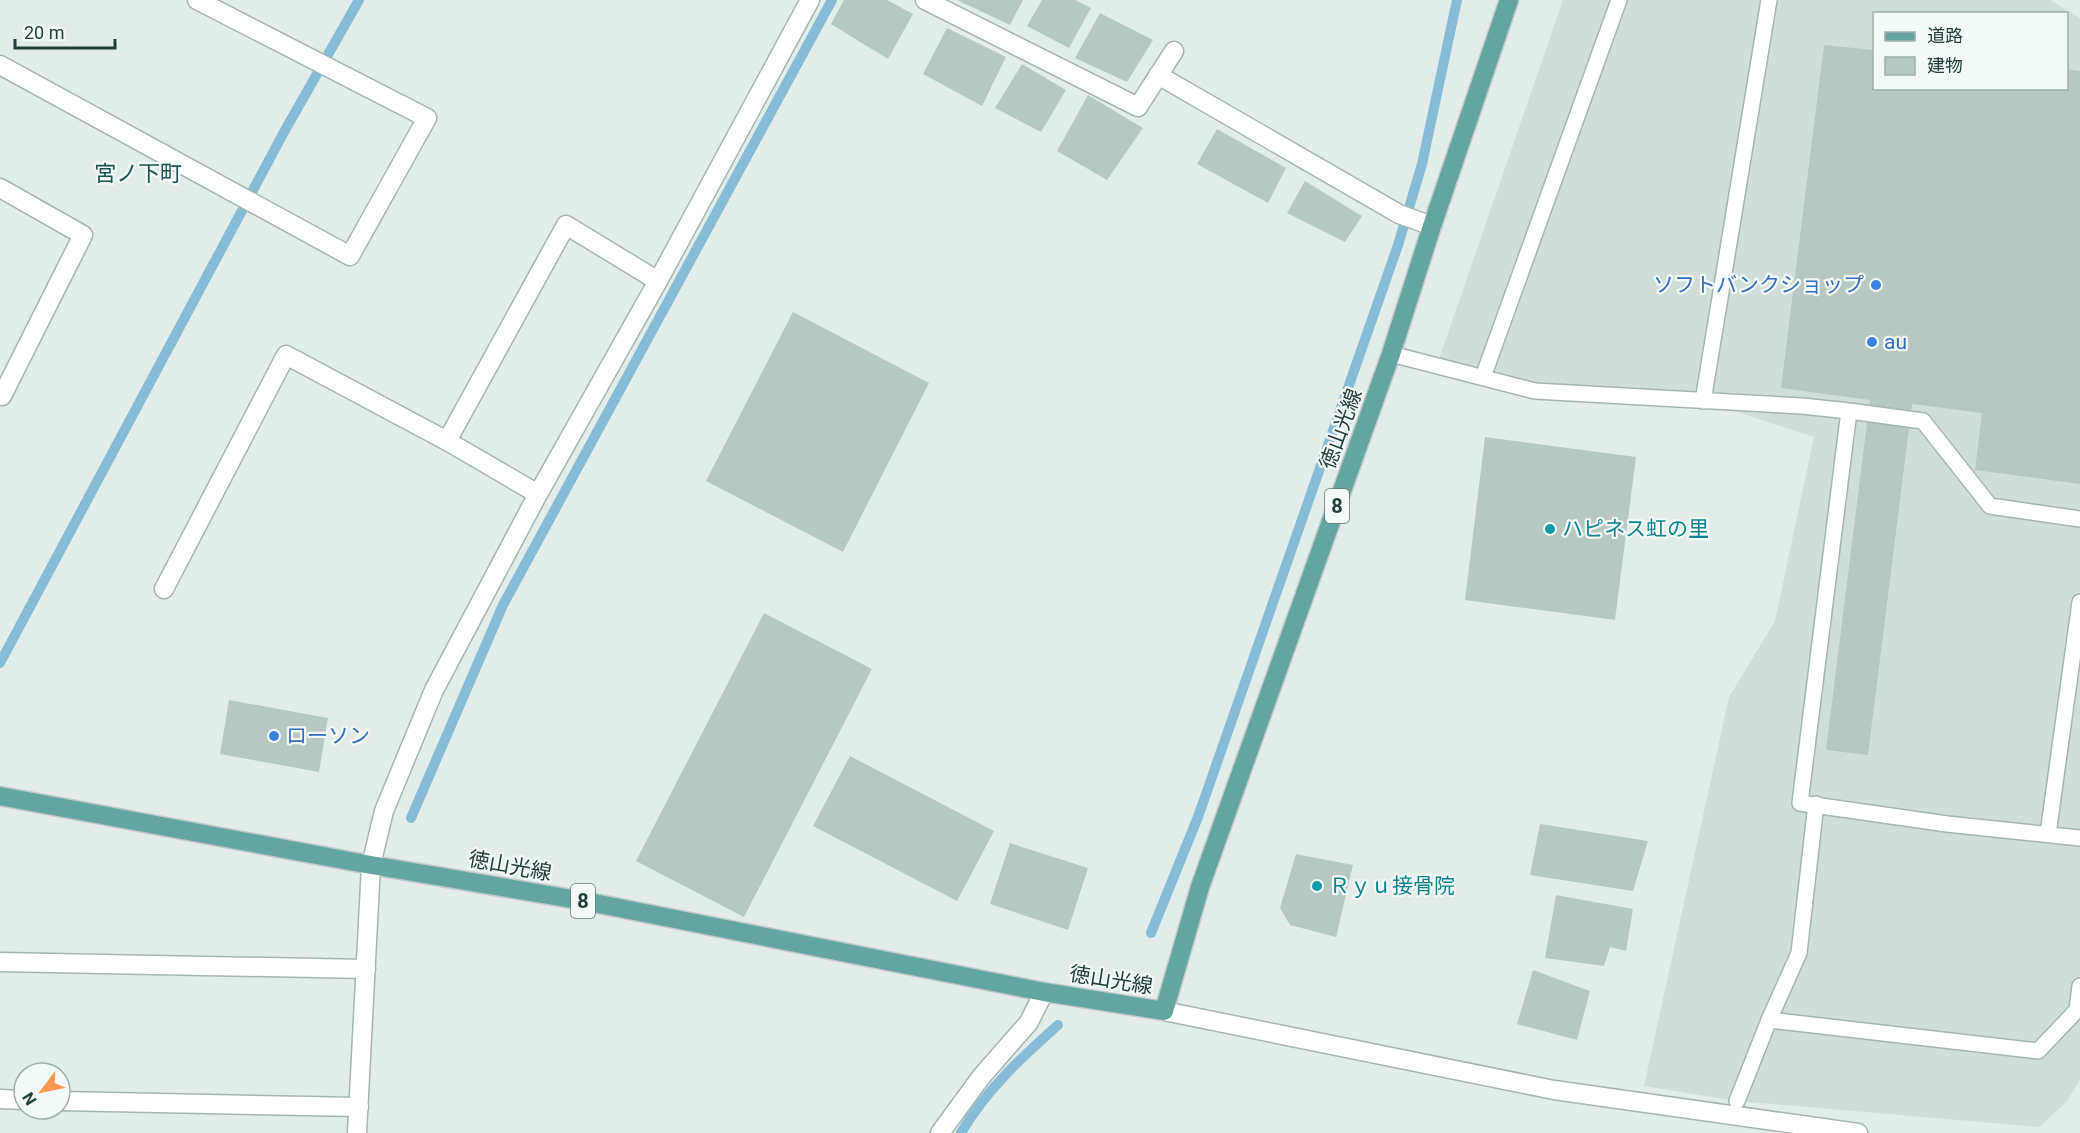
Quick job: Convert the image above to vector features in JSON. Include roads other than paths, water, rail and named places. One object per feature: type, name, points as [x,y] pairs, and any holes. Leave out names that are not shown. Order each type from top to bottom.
[{"type":"main road","name":"徳山光線","points":[[0,796],[371,865],[584,901],[1044,993],[1164,1011],[1200,886],[1391,354],[1509,0]]},
{"type":"street","points":[[0,65],[350,256],[427,118],[197,0]]},
{"type":"street","points":[[357,1133],[371,865],[384,812],[434,690],[538,494],[658,281],[810,0]]},
{"type":"street","points":[[925,0],[1138,107],[1174,51]]},
{"type":"street","points":[[1158,75],[1399,214],[1432,226]]},
{"type":"street","points":[[0,188],[83,235],[2,396],[0,395]]},
{"type":"street","points":[[447,441],[566,225],[658,281]]},
{"type":"street","points":[[164,589],[286,355],[447,441],[538,494]]},
{"type":"street","points":[[0,962],[366,969]]},
{"type":"street","points":[[940,1133],[981,1077],[1029,1022],[1044,993]]},
{"type":"street","points":[[1164,1011],[1554,1090],[1858,1133]]},
{"type":"street","points":[[72,1101],[359,1107]]},
{"type":"lane","points":[[1482,377],[1619,0]]},
{"type":"lane","points":[[1703,401],[1769,0]]},
{"type":"lane","points":[[1391,354],[1534,391],[1849,411],[1923,421],[1990,506],[2080,519]]},
{"type":"lane","points":[[1849,411],[1800,803],[1947,824],[2080,838]]},
{"type":"lane","points":[[2048,834],[2080,602]]},
{"type":"lane","points":[[1737,1101],[1799,953],[1816,804]]},
{"type":"lane","points":[[1769,1020],[2038,1051],[2077,1010],[2080,986]]},
{"type":"waterway","points":[[0,663],[284,132],[359,0]]},
{"type":"waterway","points":[[411,818],[503,605],[832,0]]},
{"type":"waterway","points":[[1151,933],[1198,817],[1398,245],[1422,164],[1457,0]]},
{"type":"waterway","points":[[961,1133],[993,1089],[1058,1025]]},
{"type":"place","name":"ソフトバンクショップ","points":[[1876,285]]},
{"type":"place","name":"au","points":[[1872,342]]},
{"type":"place","name":"ハピネス虹の里","points":[[1550,529]]},
{"type":"place","name":"ローソン","points":[[274,736]]},
{"type":"place","name":"Ｒｙｕ接骨院","points":[[1317,886]]},
{"type":"district","name":"宮ノ下町","points":[[138,173]]}]
